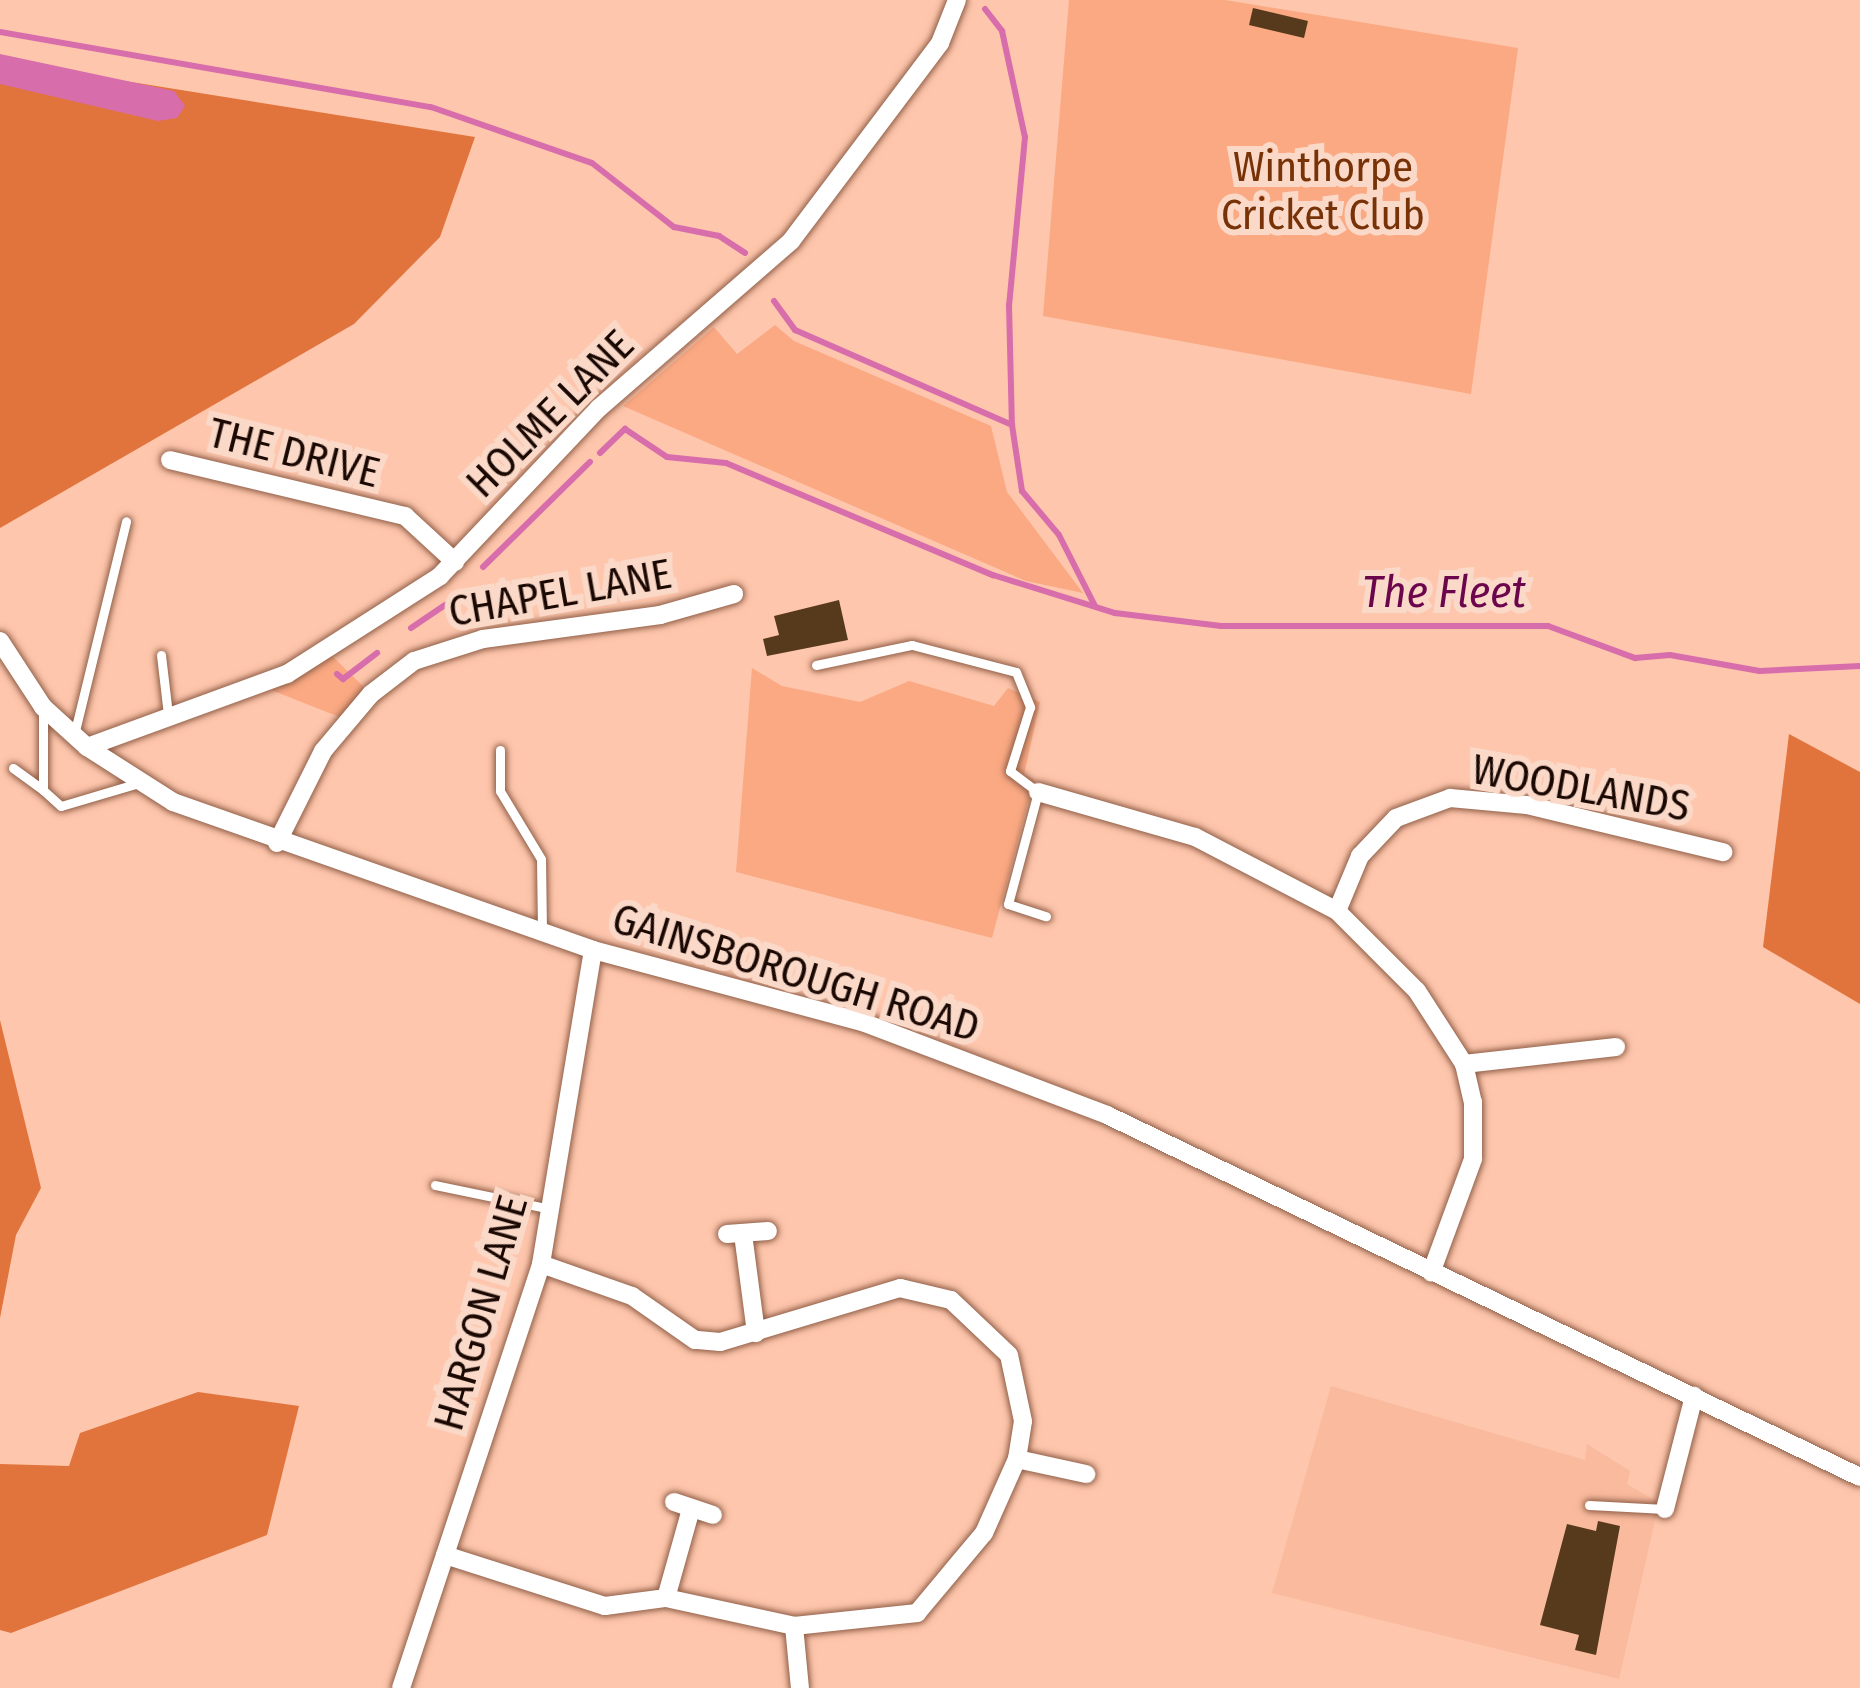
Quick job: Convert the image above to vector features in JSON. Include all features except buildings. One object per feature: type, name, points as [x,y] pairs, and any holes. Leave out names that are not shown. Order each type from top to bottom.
[{"type":"street","name":"HOLME LANE","points":[[80,741],[169,721],[287,674],[455,562],[599,408],[790,241],[940,43],[957,0]]},
{"type":"street","name":"THE DRIVE","points":[[170,460],[405,516],[455,562]]},
{"type":"street","name":"CHAPEL LANE","points":[[277,842],[323,751],[371,694],[413,661],[483,639],[660,614],[734,593]]},
{"type":"street","name":"GAINSBOROUGH ROAD","points":[[0,641],[43,707],[80,741],[142,782],[277,842],[593,950],[865,1023],[1108,1115],[1860,1477]]},
{"type":"street","points":[[1038,792],[1195,837],[1337,911],[1417,991],[1464,1064],[1472,1159],[1431,1274]]},
{"type":"street","name":"WOODLANDS","points":[[1337,911],[1360,856],[1396,818],[1450,798],[1527,806],[1723,851]]},
{"type":"street","name":"HARGON LANE","points":[[401,1688],[541,1264],[593,950]]},
{"type":"street","points":[[1464,1064],[1616,1047]]},
{"type":"street","points":[[756,1333],[735,1234],[768,1231]]},
{"type":"street","points":[[445,1555],[605,1606],[666,1598],[794,1626],[917,1613],[984,1533],[1017,1459],[1023,1421],[1009,1355],[950,1300],[900,1288],[756,1333],[695,1340],[632,1296],[541,1264]]},
{"type":"street","points":[[1665,1509],[1694,1396]]},
{"type":"street","points":[[1017,1459],[1087,1474]]},
{"type":"street","points":[[666,1598],[683,1506],[713,1515]]},
{"type":"street","points":[[794,1626],[800,1688]]},
{"type":"lane","points":[[80,741],[127,521]]},
{"type":"lane","points":[[816,665],[912,645],[1016,672],[1030,707],[1010,771],[1038,792],[1008,904],[1046,916]]},
{"type":"lane","points":[[161,655],[169,721]]},
{"type":"lane","points":[[43,707],[43,790]]},
{"type":"lane","points":[[500,750],[500,791],[541,860],[542,933]]},
{"type":"lane","points":[[13,768],[61,806],[142,782]]},
{"type":"lane","points":[[435,1186],[551,1209]]},
{"type":"lane","points":[[1588,1505],[1665,1509]]},
{"type":"shaded area","points":[[0,54],[174,91],[185,106],[177,118],[158,121],[0,84]]},
{"type":"shaded area","points":[[0,61],[475,137],[440,237],[354,324],[0,528]]},
{"type":"shaded area","points":[[1789,734],[1860,772],[1860,1004],[1763,947]]},
{"type":"shaded area","points":[[0,1020],[41,1188],[16,1235],[0,1318]]},
{"type":"shaded area","points":[[1331,1386],[1585,1460],[1587,1444],[1630,1471],[1627,1484],[1659,1503],[1619,1679],[1272,1593]]},
{"type":"shaded area","points":[[198,1392],[299,1406],[267,1535],[11,1633],[0,1630],[0,1464],[69,1466],[80,1433]]},
{"type":"green space","name":"Winthorpe Cricket Club","points":[[1069,0],[1225,0],[1518,48],[1471,394],[1043,316]]},
{"type":"green space","points":[[775,325],[794,341],[991,426],[1007,492],[1083,593],[1026,581],[623,406],[714,327],[737,354]]},
{"type":"green space","points":[[327,651],[371,694],[347,720],[261,686]]},
{"type":"green space","points":[[752,668],[782,686],[860,702],[909,681],[994,706],[1008,688],[1040,702],[1024,775],[1034,779],[992,938],[736,872]]},
{"type":"waterway","points":[[985,9],[1002,31],[1025,137],[1009,305],[1012,425]]},
{"type":"waterway","points":[[0,32],[431,107],[592,163],[674,227],[719,236],[745,253]]},
{"type":"waterway","points":[[774,301],[795,330],[1012,425],[1022,491],[1059,535],[1095,606]]},
{"type":"waterway","name":"The Fleet","points":[[600,453],[625,429],[667,457],[726,463],[993,575],[1115,613],[1221,626],[1548,626],[1635,658],[1670,655],[1760,671],[1860,666]]},
{"type":"waterway","points":[[483,567],[590,462]]},
{"type":"waterway","points":[[411,628],[445,605]]},
{"type":"waterway","points":[[337,674],[343,679],[377,653]]}]
